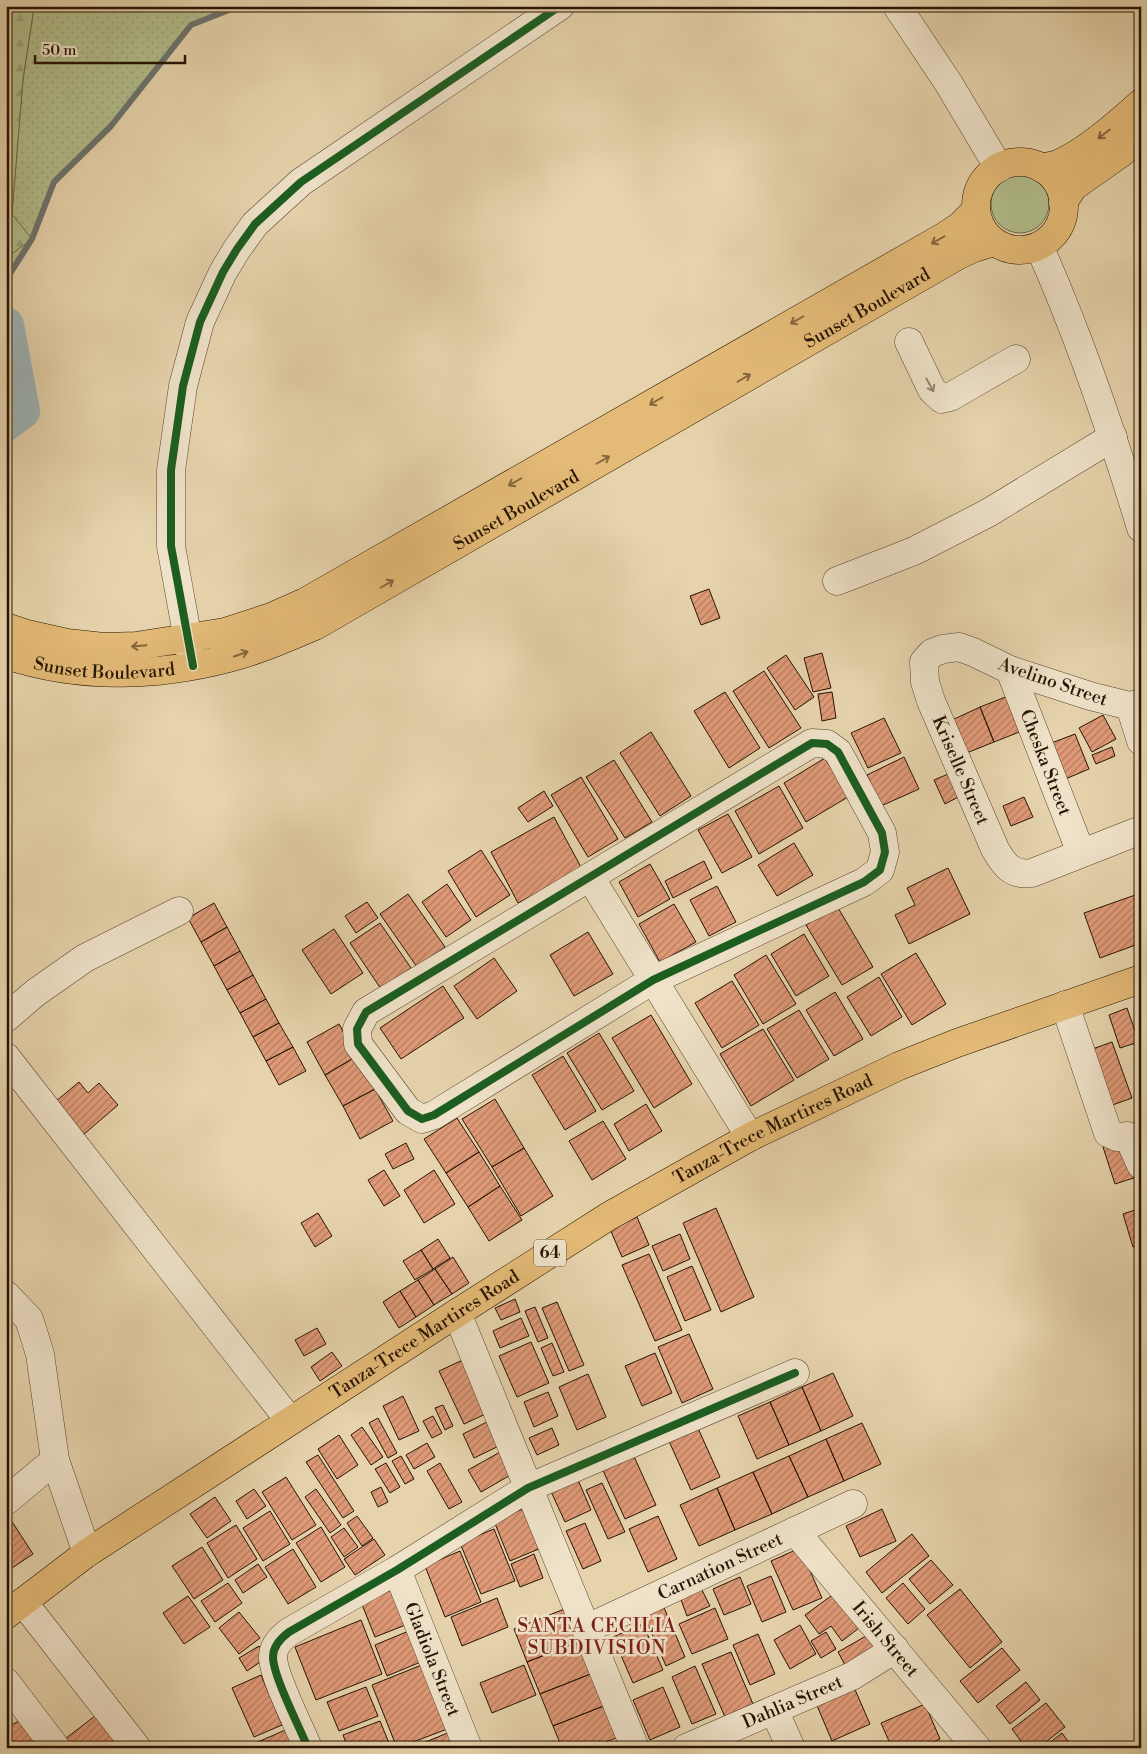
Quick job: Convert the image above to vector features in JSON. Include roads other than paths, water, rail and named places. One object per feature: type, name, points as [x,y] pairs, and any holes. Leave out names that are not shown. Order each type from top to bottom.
[{"type":"main road","points":[[1041,168],[1058,164],[1073,155],[1106,132],[1141,102]]},
{"type":"main road","points":[[1063,203],[1073,187],[1120,154],[1141,136]]},
{"type":"main road","points":[[1009,164],[1030,164],[1041,168],[1056,182],[1061,192],[1063,213],[1058,228],[1048,240],[1039,246],[1028,250],[1005,248],[994,242],[981,228],[976,210],[976,199],[984,181],[999,168],[1009,164]]},
{"type":"main road","name":"Sunset Boulevard","points":[[6,627],[26,634],[68,643],[104,647],[136,646],[225,632],[271,618],[305,602],[945,236],[960,226],[976,210]]},
{"type":"main road","name":"Sunset Boulevard","points":[[6,655],[62,669],[104,673],[140,673],[193,666],[278,642],[315,626],[948,261],[974,248],[994,242]]},
{"type":"main road","name":"Tanza-Trece Martires Road","points":[[14,1609],[87,1553],[456,1313],[609,1216],[750,1137],[899,1066],[957,1043],[1141,979]]},
{"type":"street","points":[[193,666],[171,546],[171,470],[183,386],[200,322],[223,272],[256,224],[301,182],[560,6]]},
{"type":"street","points":[[897,6],[949,84],[999,168]]},
{"type":"street","points":[[1039,246],[1060,293],[1113,437],[1141,528]]},
{"type":"street","points":[[908,342],[932,390],[942,399],[950,397],[1016,359]]},
{"type":"street","points":[[1113,437],[1141,489]]},
{"type":"street","points":[[837,581],[914,551],[988,513],[1113,437]]},
{"type":"street","name":"Avelino Street","points":[[924,662],[932,653],[943,649],[959,647],[1010,670],[1135,705],[1141,742]]},
{"type":"street","name":"Kriselle Street","points":[[924,662],[925,682],[931,701],[995,849],[1002,861],[1012,870],[1022,874],[1032,873],[1081,853]]},
{"type":"street","name":"Cheska Street","points":[[1010,670],[1081,853]]},
{"type":"street","points":[[812,743],[827,744],[838,752],[882,833],[885,852],[880,870],[864,882],[653,980],[434,1115],[422,1119],[408,1111],[358,1044],[357,1028],[366,1012],[590,877],[812,743]]},
{"type":"street","points":[[1081,853],[1141,830]]},
{"type":"street","points":[[590,877],[750,1137]]},
{"type":"street","points":[[6,1018],[35,993],[85,958],[179,911]]},
{"type":"street","points":[[1064,1005],[1108,1132],[1117,1137],[1128,1136],[1141,1165]]},
{"type":"street","points":[[6,1057],[290,1421]]},
{"type":"street","points":[[6,1295],[29,1319],[40,1354],[54,1460],[87,1553]]},
{"type":"street","points":[[456,1313],[635,1748]]},
{"type":"street","points":[[308,1748],[276,1673],[273,1657],[275,1647],[280,1639],[289,1632],[397,1570],[528,1488],[795,1373]]},
{"type":"street","points":[[6,1501],[54,1460]]},
{"type":"street","name":"Carnation Street","points":[[586,1629],[853,1504]]},
{"type":"street","name":"Irish Street","points":[[795,1531],[977,1748]]},
{"type":"street","name":"Gladiola Street","points":[[397,1570],[468,1748]]},
{"type":"street","points":[[14,1609],[137,1748]]},
{"type":"street","name":"Dahlia Street","points":[[686,1748],[852,1676],[894,1649]]},
{"type":"street","points":[[6,1682],[56,1748]]},
{"type":"street","points":[[774,1710],[791,1748]]},
{"type":"waterway","points":[[6,280],[32,239],[54,182],[111,126],[191,25],[239,6]]},
{"type":"waterway","points":[[6,325],[22,411],[6,423]]},
{"type":"district","name":"SANTA CECILIA SUBDIVISION","points":[[597,1637]]}]
